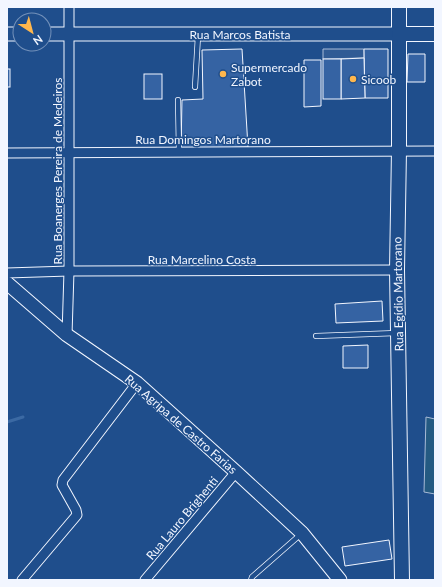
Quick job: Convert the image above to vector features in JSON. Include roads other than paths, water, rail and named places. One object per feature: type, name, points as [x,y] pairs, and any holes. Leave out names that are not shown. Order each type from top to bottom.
[{"type":"main road","name":"Rua Egídio Martorano","points":[[399,7],[399,150],[396,270],[402,580]]},
{"type":"main road","name":"Rua Marcos Batista","points":[[399,34],[435,34]]},
{"type":"street","name":"Rua Boanerges Pereira de Medeiros","points":[[66,335],[68,271],[69,7]]},
{"type":"street","name":"Rua Marcos Batista","points":[[52,34],[399,34]]},
{"type":"street","name":"Rua Domingos Martorano","points":[[7,153],[435,151]]},
{"type":"street","name":"Rua Marcelino Costa","points":[[7,273],[68,271],[396,270]]},
{"type":"street","name":"Rua Agripa de Castro Farias","points":[[7,283],[66,335],[137,383],[302,533],[340,580]]},
{"type":"street","points":[[22,580],[77,515],[76,510],[62,485],[63,480],[137,383]]},
{"type":"street","name":"Rua Lauro Brighenti","points":[[145,580],[236,472]]},
{"type":"lane","points":[[195,87],[198,34]]},
{"type":"lane","points":[[178,100],[179,152]]},
{"type":"lane","points":[[316,336],[398,333]]},
{"type":"lane","points":[[251,580],[252,577],[302,533]]},
{"type":"waterway","points":[[7,422],[23,417]]},
{"type":"place","name":"Supermercado Zabot","points":[[223,74]]},
{"type":"place","name":"Sicoob","points":[[353,79]]}]
